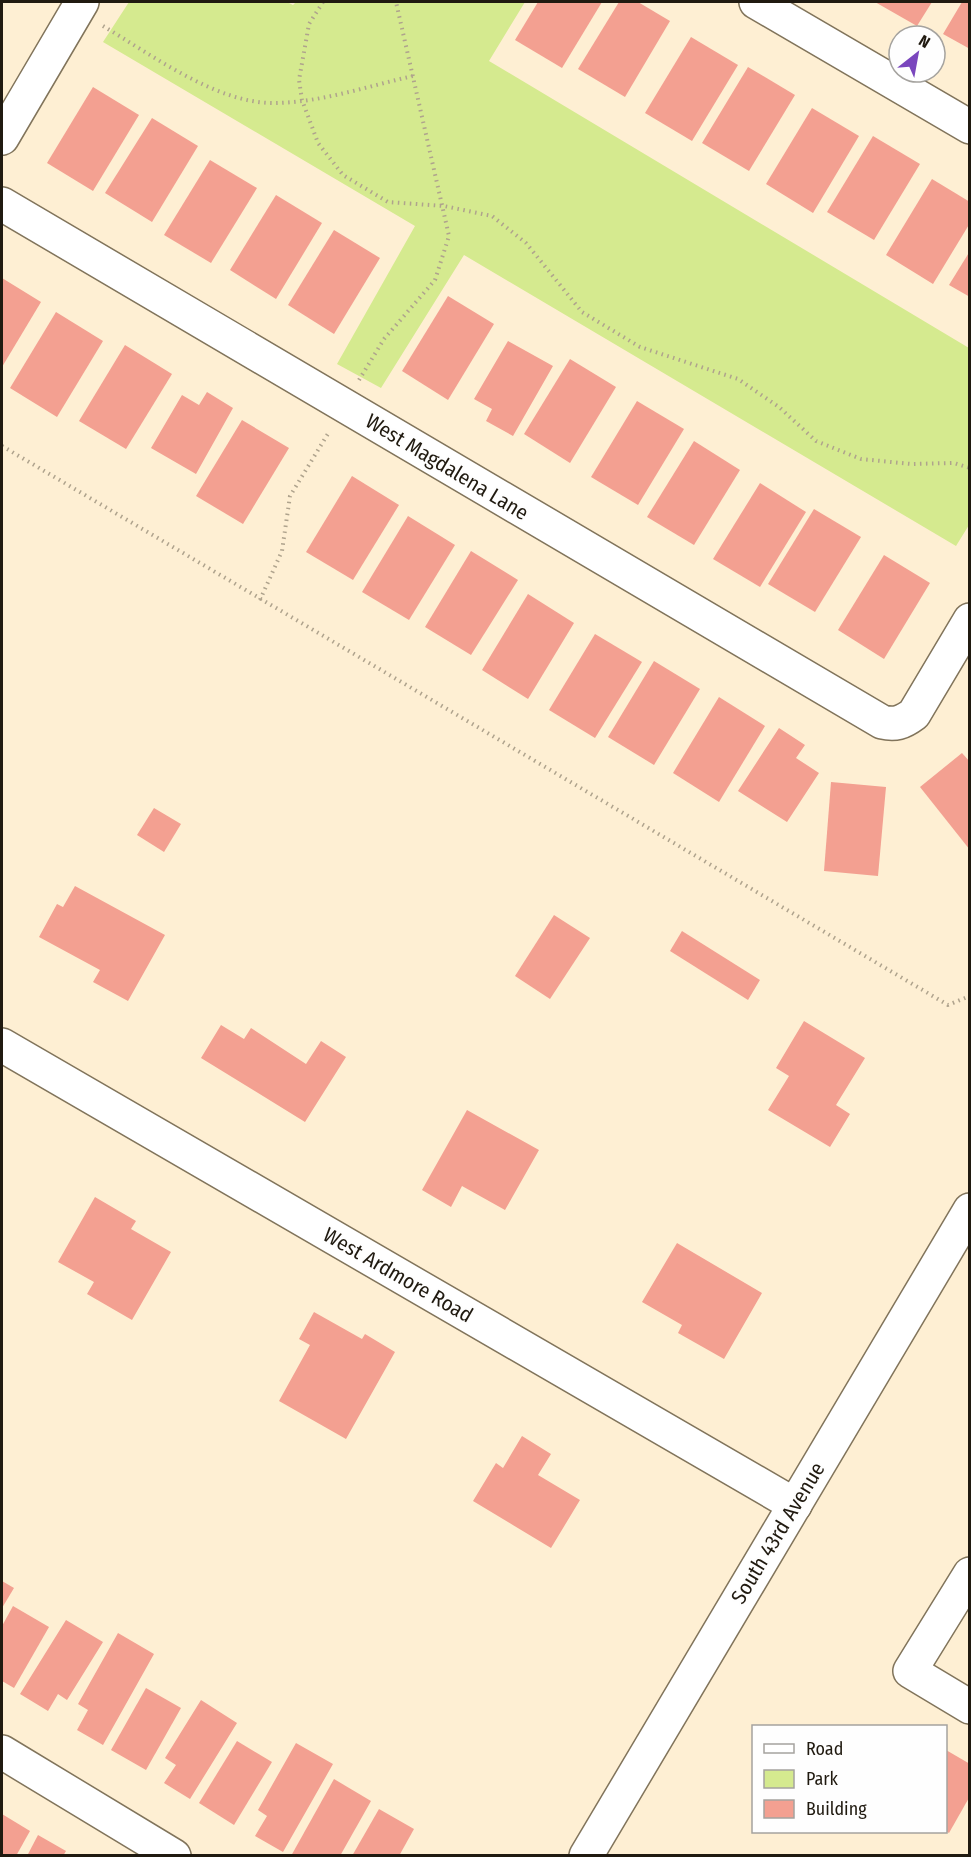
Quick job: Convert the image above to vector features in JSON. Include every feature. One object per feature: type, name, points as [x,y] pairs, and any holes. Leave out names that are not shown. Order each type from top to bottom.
[{"type":"street","points":[[2,138],[82,2]]},
{"type":"street","points":[[756,2],[969,127]]},
{"type":"street","name":"West Magdalena Lane","points":[[2,204],[882,722],[894,725],[904,722],[914,714],[969,620]]},
{"type":"street","name":"West Ardmore Road","points":[[2,1045],[795,1505]]},
{"type":"street","name":"South 43rd Avenue","points":[[586,1856],[969,1210]]},
{"type":"street","points":[[969,1574],[910,1671],[969,1707]]},
{"type":"street","points":[[2,1752],[174,1856]]},
{"type":"path","points":[[323,2],[309,24],[299,80],[302,100],[318,143],[343,175],[388,202],[444,206],[492,216],[526,243],[582,312],[640,347],[738,379],[779,407],[816,441],[861,459],[911,464],[954,464],[969,468]]},
{"type":"path","points":[[357,383],[384,339],[435,280],[449,236],[396,2]]},
{"type":"path","points":[[103,26],[192,79],[234,96],[272,103],[302,100],[413,76]]},
{"type":"path","points":[[260,600],[282,551],[290,496],[329,432]]},
{"type":"path","points":[[2,446],[948,1005],[969,996]]},
{"type":"green space","points":[[129,2],[287,2],[293,5],[296,2],[525,2],[489,61],[969,348],[969,525],[956,546],[464,255],[381,388],[337,364],[415,226],[103,42]]},
{"type":"building","points":[[538,2],[602,2],[562,68],[515,40]]},
{"type":"building","points":[[619,2],[638,2],[670,21],[625,97],[578,69]]},
{"type":"building","points":[[875,2],[932,2],[918,24],[914,24]]},
{"type":"building","points":[[962,2],[970,2],[970,49],[947,36],[947,27]]},
{"type":"building","points":[[691,37],[738,65],[692,141],[645,113]]},
{"type":"building","points":[[748,67],[795,95],[749,171],[702,143]]},
{"type":"building","points":[[93,87],[139,115],[93,191],[47,163]]},
{"type":"building","points":[[812,108],[859,136],[813,213],[766,184]]},
{"type":"building","points":[[152,118],[198,146],[152,222],[105,193]]},
{"type":"building","points":[[873,136],[920,164],[874,240],[827,212]]},
{"type":"building","points":[[210,160],[257,188],[211,263],[164,235]]},
{"type":"building","points":[[932,179],[970,202],[970,223],[933,284],[886,255]]},
{"type":"building","points":[[276,195],[322,223],[276,299],[230,270]]},
{"type":"building","points":[[334,230],[380,258],[334,334],[288,305]]},
{"type":"building","points":[[970,251],[970,297],[949,285]]},
{"type":"building","points":[[2,278],[41,302],[2,367]]},
{"type":"building","points":[[448,296],[494,324],[448,400],[402,371]]},
{"type":"building","points":[[56,312],[103,341],[57,417],[10,388]]},
{"type":"building","points":[[508,341],[553,366],[513,436],[486,421],[492,409],[474,399]]},
{"type":"building","points":[[125,345],[172,374],[126,449],[79,421]]},
{"type":"building","points":[[570,359],[616,387],[570,463],[524,434]]},
{"type":"building","points":[[207,392],[233,408],[196,474],[151,448],[182,395],[199,405]]},
{"type":"building","points":[[637,401],[684,429],[638,505],[591,477]]},
{"type":"building","points":[[242,420],[289,448],[243,524],[196,496]]},
{"type":"building","points":[[694,441],[740,470],[694,545],[647,517]]},
{"type":"building","points":[[352,476],[399,505],[353,580],[306,552]]},
{"type":"building","points":[[760,483],[806,512],[760,587],[713,559]]},
{"type":"building","points":[[814,509],[861,537],[815,612],[768,584]]},
{"type":"building","points":[[408,516],[455,545],[409,620],[362,592]]},
{"type":"building","points":[[471,551],[518,580],[471,655],[425,627]]},
{"type":"building","points":[[884,555],[930,583],[884,659],[838,630]]},
{"type":"building","points":[[528,594],[574,623],[528,699],[482,670]]},
{"type":"building","points":[[595,634],[642,662],[595,738],[549,710]]},
{"type":"building","points":[[654,661],[700,689],[654,765],[608,737]]},
{"type":"building","points":[[719,697],[765,726],[719,802],[673,773]]},
{"type":"building","points":[[779,728],[805,745],[796,758],[819,773],[787,822],[738,791]]},
{"type":"building","points":[[962,753],[970,762],[970,850],[920,787]]},
{"type":"building","points":[[831,782],[886,787],[878,876],[824,871]]},
{"type":"building","points":[[154,808],[181,824],[164,852],[137,835]]},
{"type":"building","points":[[75,886],[165,935],[128,1001],[93,982],[100,970],[39,937],[57,904],[63,907]]},
{"type":"building","points":[[554,915],[590,938],[550,999],[515,976]]},
{"type":"building","points":[[682,931],[760,980],[748,1000],[670,951]]},
{"type":"building","points":[[804,1021],[865,1058],[836,1105],[850,1114],[830,1147],[768,1110],[789,1076],[776,1068]]},
{"type":"building","points":[[221,1025],[244,1039],[251,1028],[306,1064],[321,1041],[346,1057],[305,1122],[201,1058]]},
{"type":"building","points":[[467,1110],[539,1150],[505,1210],[462,1186],[451,1207],[422,1190]]},
{"type":"building","points":[[95,1197],[136,1221],[131,1229],[171,1252],[132,1320],[87,1294],[94,1282],[58,1262]]},
{"type":"building","points":[[677,1243],[762,1293],[724,1359],[678,1333],[682,1325],[642,1302]]},
{"type":"building","points":[[314,1312],[362,1339],[365,1334],[395,1352],[346,1439],[279,1401],[310,1345],[299,1339]]},
{"type":"building","points":[[522,1436],[551,1454],[538,1475],[580,1500],[551,1548],[473,1501],[496,1463],[503,1468]]},
{"type":"building","points":[[2,1581],[14,1588],[2,1608]]},
{"type":"building","points":[[13,1606],[49,1627],[14,1688],[2,1681],[2,1626]]},
{"type":"building","points":[[66,1620],[103,1642],[67,1700],[58,1694],[48,1711],[20,1694]]},
{"type":"building","points":[[118,1633],[154,1654],[103,1745],[77,1730],[88,1710],[78,1704]]},
{"type":"building","points":[[146,1688],[181,1708],[146,1770],[111,1750]]},
{"type":"building","points":[[201,1700],[237,1723],[190,1799],[164,1783],[176,1765],[165,1758]]},
{"type":"building","points":[[237,1741],[272,1762],[234,1825],[199,1803]]},
{"type":"building","points":[[296,1743],[333,1764],[283,1852],[255,1836],[267,1816],[258,1810]]},
{"type":"building","points":[[947,1751],[970,1764],[970,1796],[949,1833],[947,1832]]},
{"type":"building","points":[[334,1779],[371,1801],[340,1856],[291,1856]]},
{"type":"building","points":[[379,1809],[414,1829],[399,1856],[352,1856]]},
{"type":"building","points":[[2,1814],[30,1831],[16,1856],[2,1856]]},
{"type":"building","points":[[38,1835],[66,1851],[63,1856],[27,1856]]}]
